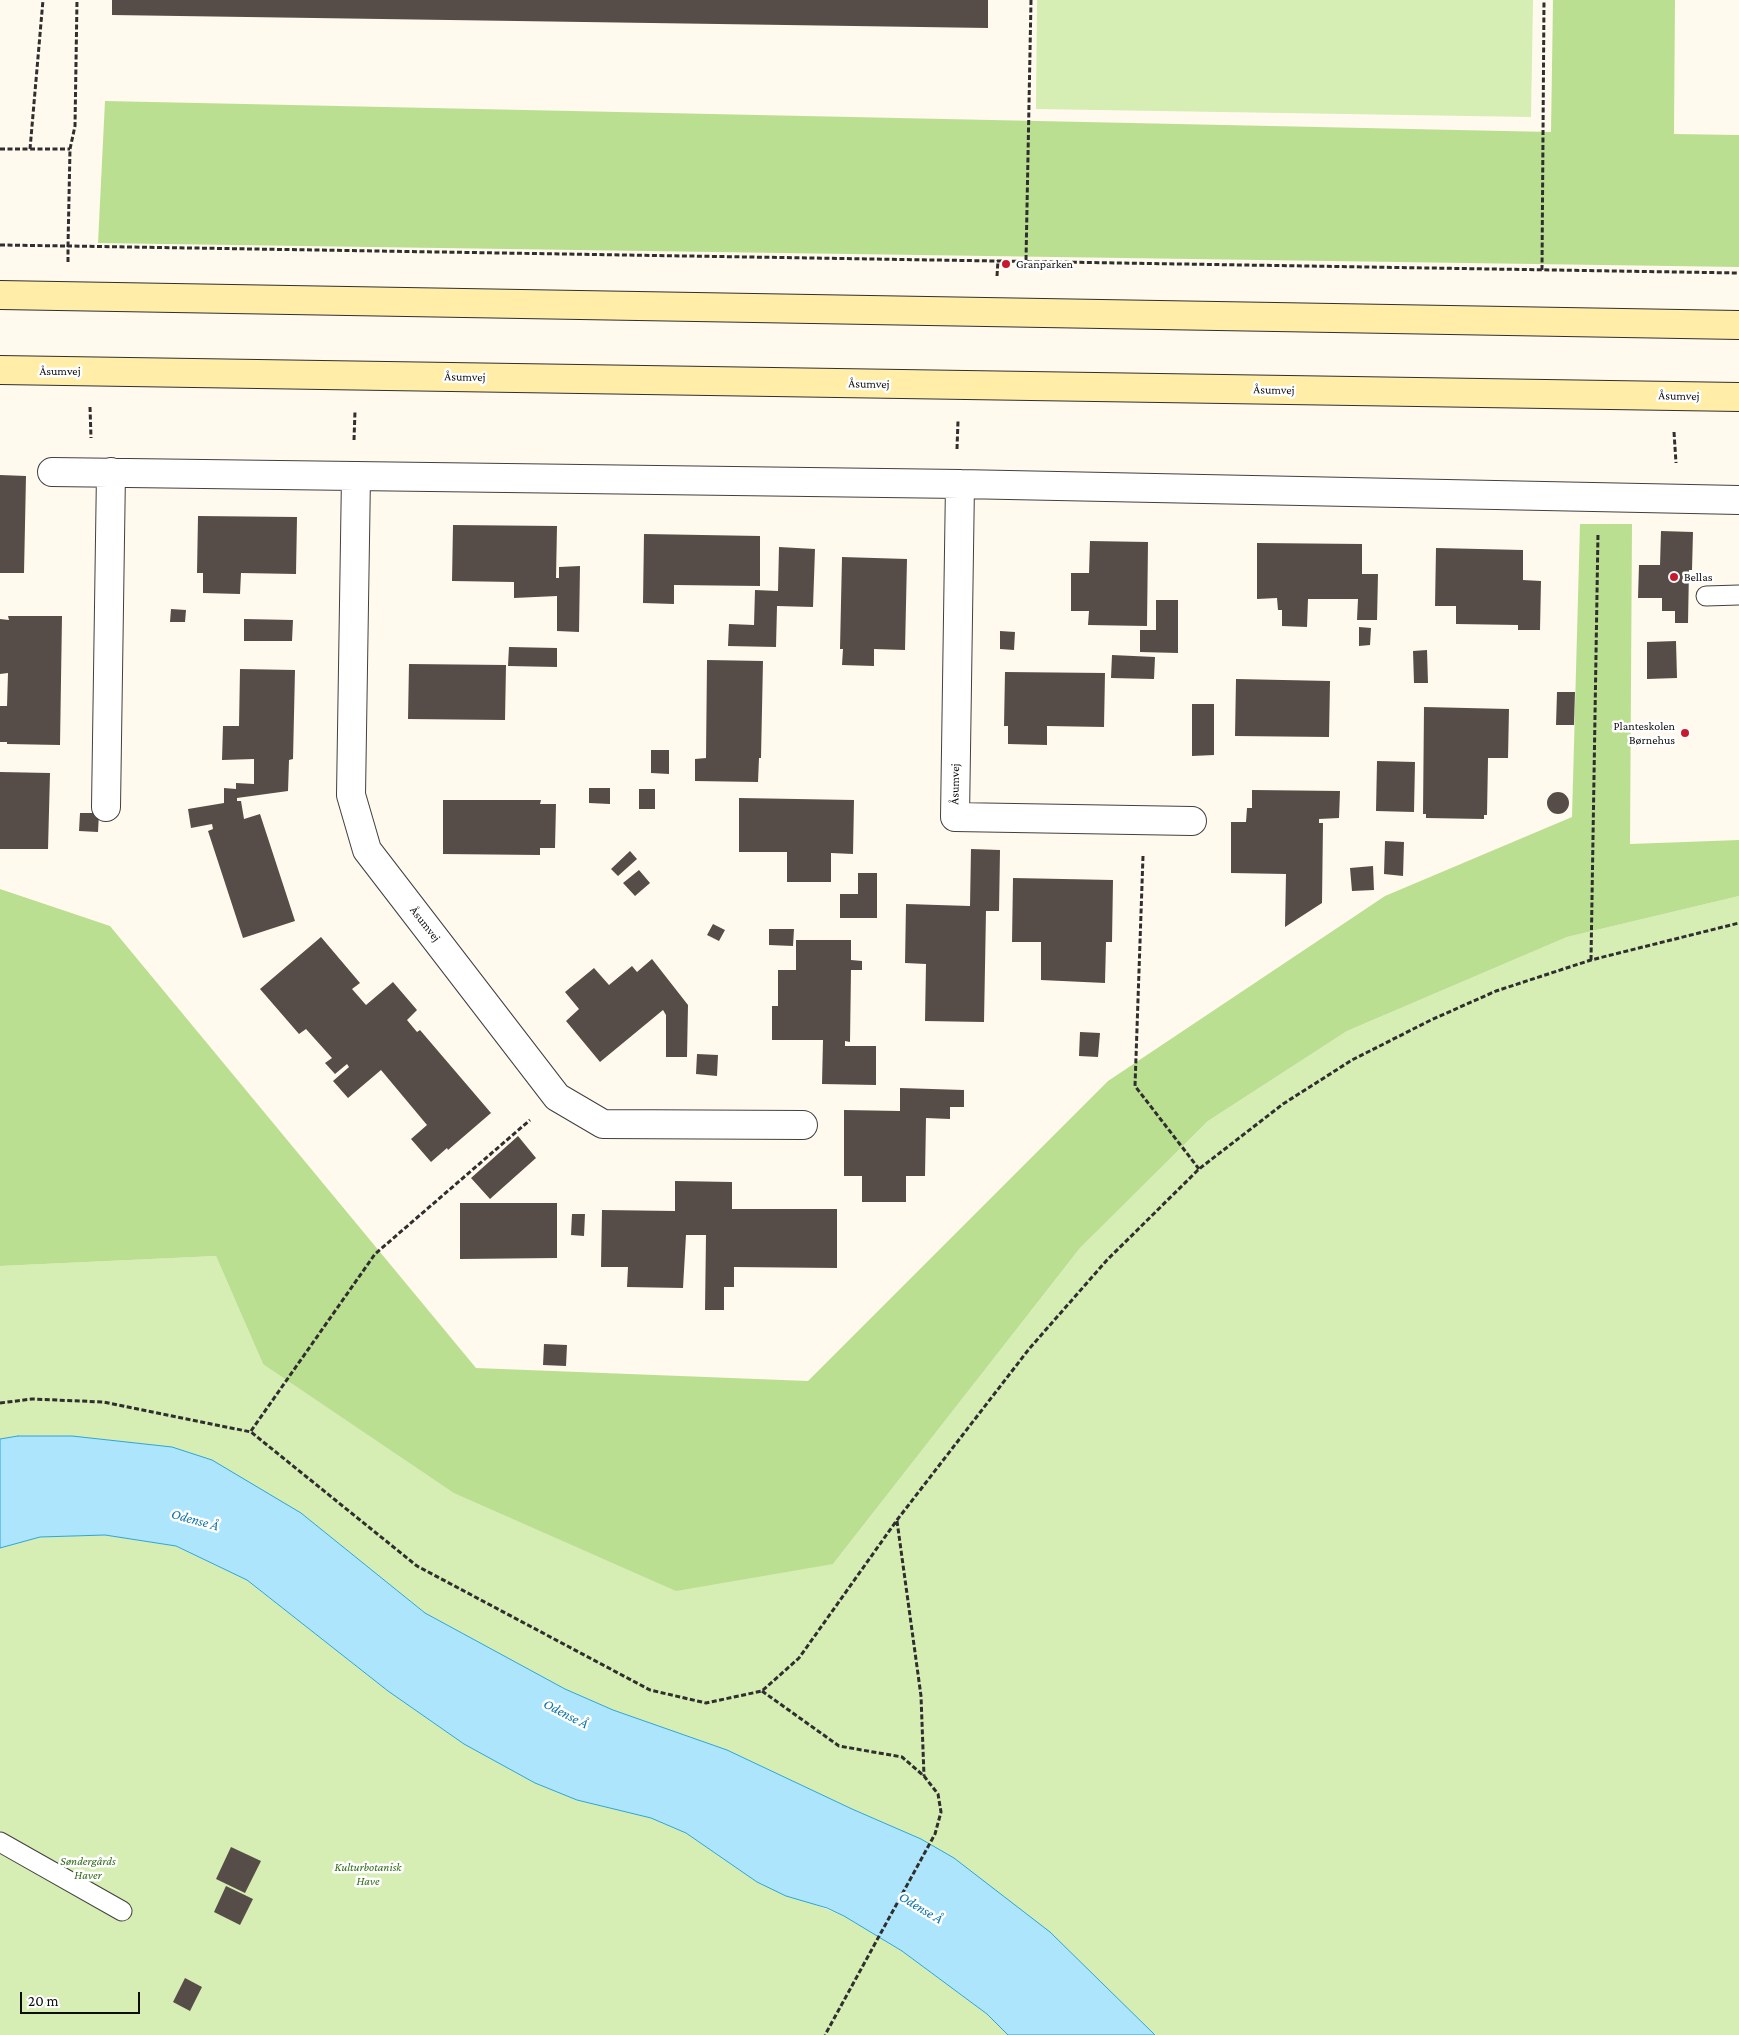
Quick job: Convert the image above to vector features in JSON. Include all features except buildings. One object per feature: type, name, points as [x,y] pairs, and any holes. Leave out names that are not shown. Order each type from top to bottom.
[{"type":"street","points":[[0,295],[1739,325]]},
{"type":"street","name":"Åsumvej","points":[[0,370],[1739,397]]},
{"type":"street","points":[[52,472],[960,484],[1739,500]]},
{"type":"street","points":[[106,807],[111,472]]},
{"type":"street","name":"Åsumvej","points":[[356,476],[351,795],[367,850],[557,1097],[603,1124],[803,1125]]},
{"type":"street","name":"Åsumvej","points":[[960,484],[955,817],[1192,821]]},
{"type":"lane","points":[[1706,596],[1739,595]]},
{"type":"lane","points":[[0,1842],[122,1911]]},
{"type":"path","points":[[30,149],[43,0]]},
{"type":"path","points":[[68,295],[70,149],[75,126],[77,0]]},
{"type":"path","points":[[1026,260],[1030,0]]},
{"type":"path","points":[[1542,270],[1544,0]]},
{"type":"path","points":[[0,149],[70,149]]},
{"type":"path","points":[[0,245],[1026,260],[1739,273]]},
{"type":"path","points":[[88,371],[92,447],[111,472]]},
{"type":"path","points":[[355,376],[354,459],[356,476]]},
{"type":"path","points":[[959,385],[956,467],[960,484]]},
{"type":"path","points":[[1670,396],[1676,445],[1676,498]]},
{"type":"path","points":[[1591,960],[1598,497]]},
{"type":"path","points":[[1144,820],[1136,1086],[1199,1169]]},
{"type":"path","points":[[0,1403],[32,1399],[103,1402],[251,1432],[417,1566],[650,1690],[706,1703],[762,1691],[799,1658],[897,1520],[1029,1349],[1107,1260],[1199,1169],[1283,1104],[1352,1060],[1431,1020],[1496,991],[1591,960],[1739,923]]},
{"type":"path","points":[[251,1432],[375,1254],[557,1097]]},
{"type":"path","points":[[897,1520],[921,1696],[924,1776]]},
{"type":"path","points":[[762,1691],[839,1746],[902,1757],[924,1776],[938,1794],[941,1812],[935,1834],[826,2033]]},
{"type":"green space","points":[[1037,0],[1533,0],[1531,117],[1036,109]]},
{"type":"green space","points":[[1553,0],[1675,0],[1674,134],[1739,135],[1739,267],[98,243],[105,101],[1551,132]]},
{"type":"green space","points":[[1580,524],[1632,524],[1630,844],[1739,840],[1739,896],[1567,937],[1347,1031],[1208,1121],[1080,1248],[833,1564],[676,1591],[454,1493],[263,1364],[216,1256],[0,1266],[0,889],[110,926],[476,1368],[808,1381],[1108,1081],[1385,896],[1572,817]]},
{"type":"green space","points":[[1739,896],[1739,2035],[1156,2035],[954,1858],[921,1839],[852,1809],[727,1750],[613,1710],[565,1689],[425,1613],[301,1513],[172,1447],[72,1436],[18,1436],[0,1439],[0,1266],[216,1256],[263,1364],[833,1564],[1080,1248],[1208,1121],[1347,1031],[1567,937]]},
{"type":"green space","name":"Kulturbotanisk Have","points":[[105,1535],[175,1546],[247,1580],[388,1691],[464,1744],[535,1783],[577,1800],[651,1818],[686,1833],[757,1882],[844,1916],[902,1951],[987,2014],[1008,2035],[0,2035],[0,1548],[40,1537]]},
{"type":"water","name":"Odense Å","points":[[18,1436],[72,1436],[172,1447],[212,1460],[301,1513],[425,1613],[565,1689],[613,1710],[727,1750],[852,1809],[921,1839],[954,1858],[1050,1932],[1155,2035],[1008,2035],[987,2014],[902,1951],[844,1916],[827,1908],[786,1896],[757,1882],[686,1833],[651,1818],[577,1800],[535,1783],[464,1744],[388,1691],[247,1580],[176,1546],[105,1535],[40,1537],[0,1548],[0,1439]]},
{"type":"place","name":"Granparken","points":[[1006,264]]},
{"type":"place","name":"Bellas","points":[[1674,577]]},
{"type":"place","name":"Planteskolen Børnehus","points":[[1685,733]]},
{"type":"park label","name":"Søndergårds Haver","points":[[88,1868]]}]
